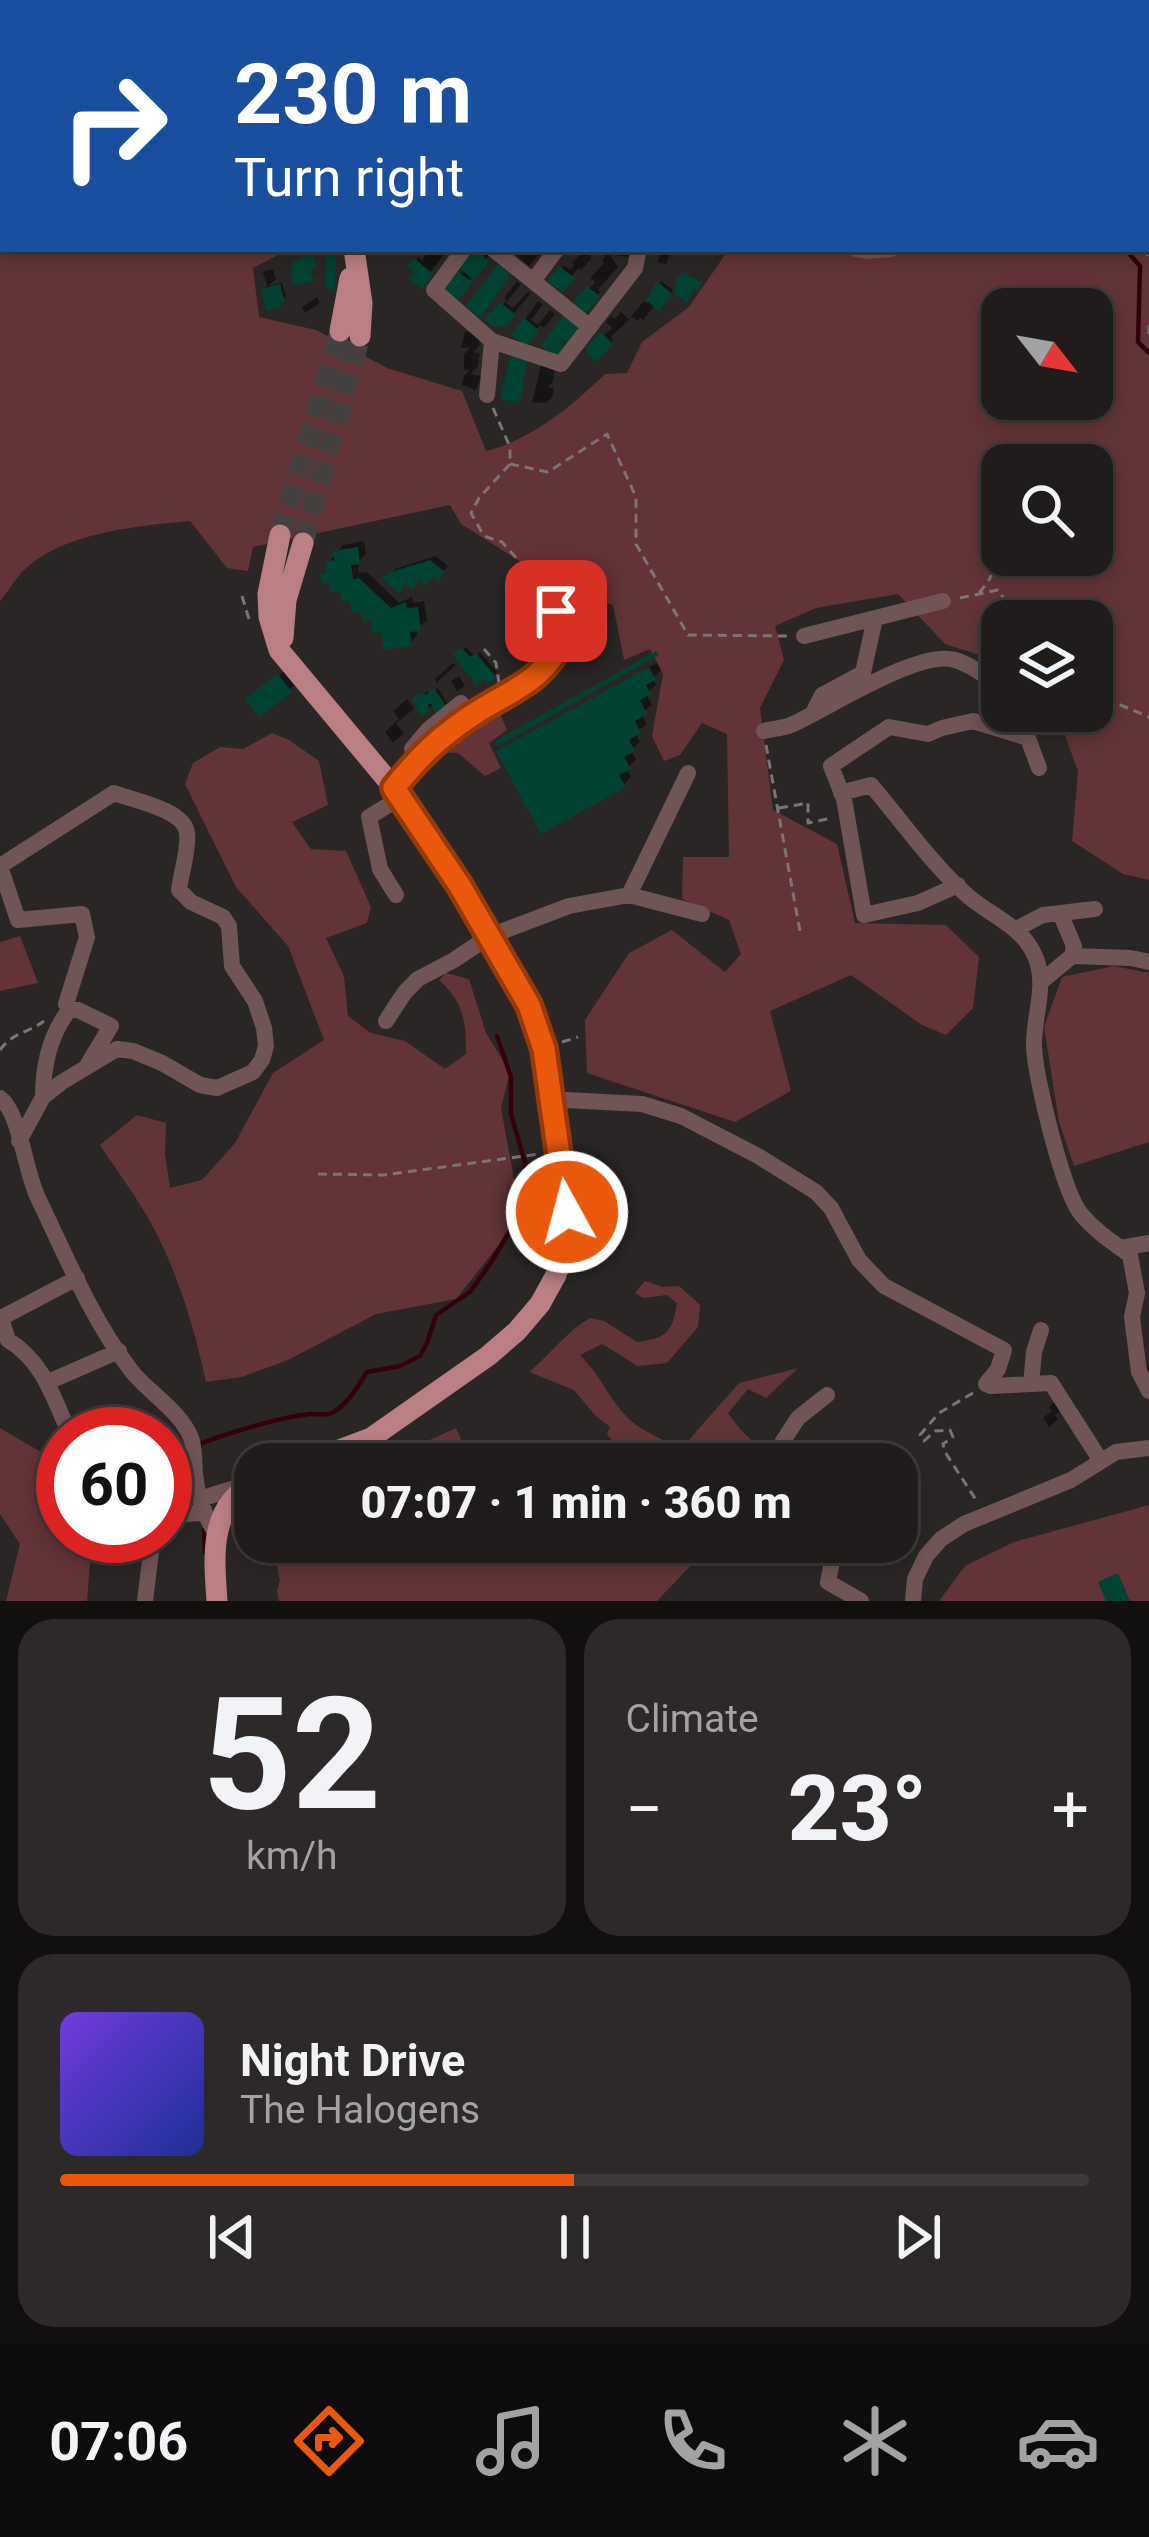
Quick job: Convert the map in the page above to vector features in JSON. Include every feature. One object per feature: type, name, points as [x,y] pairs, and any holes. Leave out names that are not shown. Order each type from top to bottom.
[{"type":"main road","points":[[350,333],[347,301],[353,252]]},
{"type":"main road","points":[[280,535],[268,594],[273,636],[288,662],[397,793],[529,1005],[544,1049],[567,1212],[567,1241],[556,1275],[517,1331],[398,1421],[358,1443]]},
{"type":"main road","points":[[288,662],[282,621],[303,543]]},
{"type":"main road","points":[[218,1601],[216,1534],[234,1497]]},
{"type":"street","points":[[462,252],[434,290],[492,341],[561,364],[635,268],[638,252]]},
{"type":"street","points":[[497,252],[590,327]]},
{"type":"street","points":[[532,280],[554,252]]},
{"type":"street","points":[[487,395],[492,341]]},
{"type":"street","points":[[396,895],[380,869],[369,818],[397,793],[420,754],[540,674],[555,656],[565,636],[538,582]]},
{"type":"street","points":[[804,636],[944,601]]},
{"type":"street","points":[[813,713],[822,694],[863,674],[875,618]]},
{"type":"street","points":[[764,731],[787,727],[850,693],[931,659],[953,659],[981,673]]},
{"type":"street","points":[[420,754],[412,749],[460,703]]},
{"type":"street","points":[[962,890],[864,914],[841,793],[831,766],[890,727],[928,734],[973,721],[1028,738]]},
{"type":"street","points":[[1026,732],[1039,768]]},
{"type":"street","points":[[629,895],[688,773]]},
{"type":"street","points":[[841,793],[871,785],[962,890],[1016,929],[1036,957],[1042,981],[1036,1008],[1037,1073],[1064,1177],[1077,1210],[1103,1237],[1130,1255],[1137,1293],[1132,1317],[1138,1372],[1149,1391]]},
{"type":"street","points":[[19,1141],[44,1097],[117,1049],[134,1051],[200,1085],[217,1088],[253,1072],[266,1046],[255,1000],[232,966],[224,917],[190,902],[179,890],[188,834],[184,824],[176,815],[114,793],[0,866],[18,920],[82,914],[87,937],[66,1004],[111,1026],[86,1068]]},
{"type":"street","points":[[386,1021],[418,979],[490,936],[569,906],[629,895],[702,914]]},
{"type":"street","points":[[1016,929],[1043,915],[1095,909]]},
{"type":"street","points":[[1042,981],[1072,956],[1074,946],[1060,913]]},
{"type":"street","points":[[1072,956],[1149,962]]},
{"type":"street","points":[[44,1097],[43,1079],[56,1026],[70,1009]]},
{"type":"street","points":[[0,1097],[15,1115],[34,1190],[95,1314],[131,1371],[190,1434],[201,1506],[216,1534]]},
{"type":"street","points":[[552,1103],[642,1104],[681,1116],[816,1192],[859,1260],[884,1286],[1004,1350],[986,1384],[1051,1383],[1101,1461]]},
{"type":"street","points":[[1121,1248],[1149,1243]]},
{"type":"street","points":[[59,1407],[48,1382],[23,1350],[8,1340],[1,1318],[77,1278]]},
{"type":"street","points":[[1031,1384],[1041,1330]]},
{"type":"street","points":[[48,1382],[119,1351]]},
{"type":"street","points":[[785,1443],[798,1418],[827,1395]]},
{"type":"street","points":[[913,1601],[915,1579],[941,1539],[964,1524],[1071,1480],[1116,1452],[1148,1443]]},
{"type":"street","points":[[192,1508],[234,1491]]},
{"type":"street","points":[[145,1601],[150,1563]]},
{"type":"street","points":[[832,1563],[829,1582],[861,1601]]},
{"type":"path","points":[[1149,325],[1149,337]]},
{"type":"path","points":[[487,395],[510,447],[511,464],[479,498],[471,514],[484,536],[502,542],[538,582]]},
{"type":"path","points":[[511,464],[548,472],[607,434],[636,497],[636,544],[688,635],[804,636]]},
{"type":"path","points":[[977,595],[993,576]]},
{"type":"path","points":[[944,601],[998,590],[1005,600]]},
{"type":"path","points":[[242,596],[250,619],[261,619]]},
{"type":"path","points":[[484,649],[496,662],[497,686]]},
{"type":"path","points":[[1113,701],[1149,716]]},
{"type":"path","points":[[764,731],[801,937]]},
{"type":"path","points":[[778,808],[808,803],[808,823],[845,814]]},
{"type":"path","points":[[0,1050],[16,1033],[32,1030],[45,1020],[56,1026]]},
{"type":"path","points":[[318,1174],[384,1175],[521,1156]]},
{"type":"path","points":[[986,1384],[939,1413],[920,1435],[924,1441],[935,1431],[950,1430],[952,1437],[943,1444],[945,1452],[986,1515]]},
{"type":"shaded area","points":[[0,252],[284,252],[253,268],[259,317],[316,330],[387,368],[462,391],[486,451],[550,420],[605,374],[627,373],[642,342],[689,307],[727,252],[1149,252],[1149,880],[1123,874],[1072,841],[1078,771],[1064,732],[1113,732],[1113,600],[981,600],[981,655],[945,644],[898,594],[816,608],[775,626],[784,660],[760,708],[773,810],[837,844],[855,923],[946,925],[979,957],[973,1008],[946,1035],[922,1025],[851,975],[770,1011],[791,1091],[735,1122],[587,1073],[585,1020],[629,953],[672,930],[725,972],[741,954],[729,920],[682,899],[683,857],[729,857],[727,734],[702,723],[680,755],[664,761],[652,736],[663,674],[650,649],[624,660],[613,605],[586,597],[558,563],[540,574],[461,524],[450,505],[253,547],[248,571],[227,568],[190,521],[102,533],[40,557],[0,601]]},
{"type":"shaded area","points":[[498,709],[507,730],[489,743],[501,768],[485,776],[458,753],[434,752],[479,717]]},
{"type":"shaded area","points":[[272,733],[319,761],[328,805],[292,822],[311,849],[346,851],[371,907],[367,923],[326,938],[344,976],[348,1016],[371,1033],[405,1041],[445,1069],[466,1054],[465,1032],[459,1005],[439,980],[446,973],[469,979],[486,1033],[510,1072],[501,1108],[521,1217],[456,1299],[376,1314],[288,1360],[242,1377],[206,1382],[169,1261],[145,1213],[100,1145],[137,1115],[166,1123],[170,1188],[202,1180],[235,1143],[273,1073],[324,1040],[288,946],[236,887],[185,784],[193,763],[220,747],[243,749]]},
{"type":"shaded area","points":[[20,936],[38,983],[0,991],[0,942]]},
{"type":"shaded area","points":[[1114,966],[1149,973],[1149,1142],[1074,1166],[1059,1122],[1044,1027],[1062,977]]},
{"type":"shaded area","points":[[645,1281],[679,1286],[700,1305],[698,1327],[667,1363],[638,1366],[602,1344],[580,1355],[629,1419],[669,1443],[614,1443],[607,1434],[610,1427],[574,1390],[529,1372],[590,1318],[604,1321],[637,1342],[666,1332],[677,1303],[667,1295],[643,1298],[635,1293]]},
{"type":"shaded area","points":[[798,1368],[766,1398],[748,1389],[728,1413],[754,1443],[686,1443],[739,1383]]},
{"type":"shaded area","points":[[0,1428],[36,1449],[36,1563],[90,1563],[87,1601],[6,1601],[20,1544],[0,1514]]},
{"type":"shaded area","points":[[456,1428],[463,1443],[423,1443]]},
{"type":"shaded area","points":[[1149,1505],[1149,1601],[939,1601],[965,1566],[1014,1542]]},
{"type":"shaded area","points":[[276,1563],[693,1563],[657,1601],[279,1601]]},
{"type":"building","points":[[312,252],[317,268],[311,269],[314,281],[293,286],[291,263]]},
{"type":"building","points":[[326,252],[336,252],[335,289],[326,285]]},
{"type":"building","points":[[473,252],[489,262],[474,280],[459,268]]},
{"type":"building","points":[[414,258],[433,274],[422,289],[408,278],[414,271],[407,266]]},
{"type":"building","points":[[498,264],[511,274],[480,319],[466,306]]},
{"type":"building","points":[[559,266],[575,278],[563,293],[547,281]]},
{"type":"building","points":[[458,272],[473,282],[458,300],[442,287]]},
{"type":"building","points":[[682,272],[703,283],[687,303],[673,293]]},
{"type":"building","points":[[657,281],[672,294],[659,311],[646,300]]},
{"type":"building","points":[[280,284],[285,302],[266,311],[261,289]]},
{"type":"building","points":[[587,286],[600,296],[585,315],[572,304]]},
{"type":"building","points":[[500,302],[515,314],[506,327],[494,328],[484,320]]},
{"type":"building","points":[[563,316],[580,328],[568,344],[560,343],[565,348],[558,356],[540,346]]},
{"type":"building","points":[[524,318],[539,330],[526,347],[511,335]]},
{"type":"building","points":[[601,332],[613,344],[596,362],[586,347]]},
{"type":"building","points":[[511,355],[528,361],[518,404],[500,398]]},
{"type":"building","points":[[358,547],[360,564],[351,565],[353,579],[359,578],[391,608],[406,602],[407,608],[418,607],[421,631],[410,632],[412,646],[384,650],[381,632],[372,633],[370,620],[362,621],[361,612],[352,613],[350,601],[342,602],[340,591],[331,592],[329,582],[322,583],[325,562],[334,560],[332,551]]},
{"type":"building","points":[[430,560],[445,572],[438,581],[433,577],[425,586],[419,581],[412,590],[405,584],[399,593],[382,579],[387,573]]},
{"type":"building","points":[[462,648],[470,657],[476,653],[496,677],[476,685],[453,654]]},
{"type":"building","points":[[656,651],[659,655],[498,746],[495,741]]},
{"type":"building","points":[[649,667],[656,680],[646,685],[651,694],[640,700],[647,714],[635,721],[641,733],[629,740],[635,751],[624,757],[631,769],[619,775],[626,787],[541,834],[496,751]]},
{"type":"building","points":[[278,674],[292,692],[259,717],[245,699]]},
{"type":"building","points":[[434,688],[447,707],[437,715],[431,703],[429,712],[420,716],[412,698]]},
{"type":"building","points":[[1118,1573],[1130,1601],[1106,1601],[1098,1582]]},
{"type":"waterway","points":[[1128,252],[1140,266],[1138,342],[1149,353]]},
{"type":"waterway","points":[[200,1446],[270,1422],[335,1411],[367,1372],[400,1366],[420,1356],[436,1315],[470,1292],[528,1200],[525,1163],[511,1114],[511,1077],[497,1036]]},
{"type":"waterway","points":[[204,1529],[205,1553]]},
{"type":"tunnel","points":[[280,535],[340,331]]},
{"type":"tunnel","points":[[303,543],[360,336]]},
{"type":"route","points":[[556,611],[565,636],[540,674],[420,754],[394,788],[460,886],[529,1005],[544,1049],[567,1212]]}]
